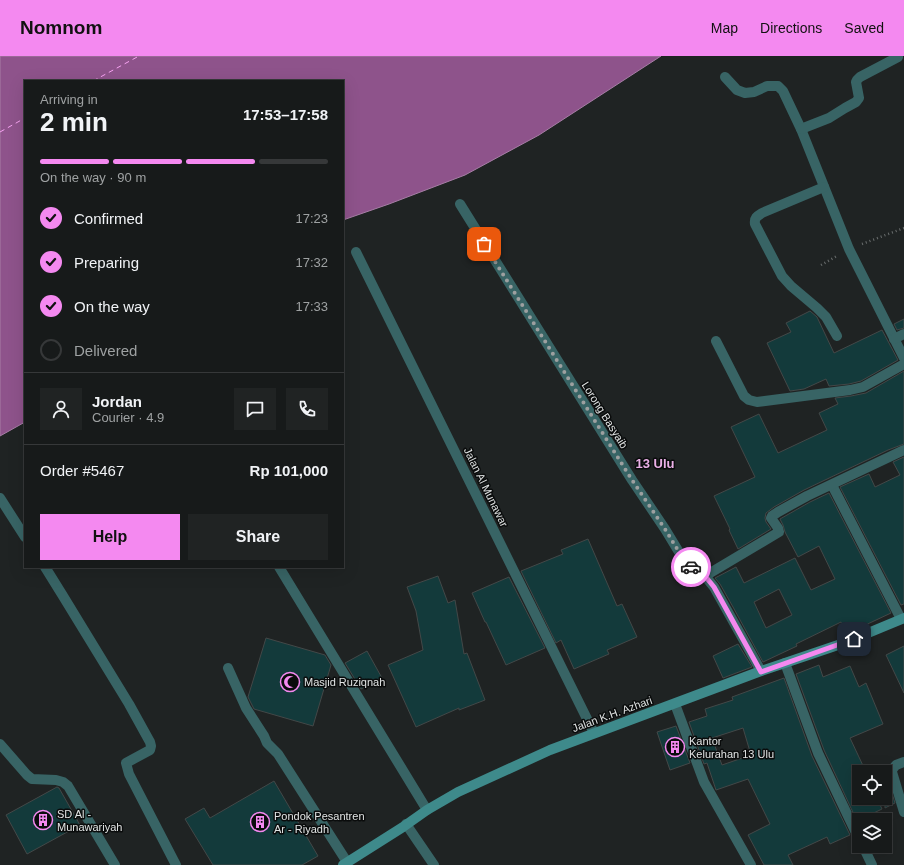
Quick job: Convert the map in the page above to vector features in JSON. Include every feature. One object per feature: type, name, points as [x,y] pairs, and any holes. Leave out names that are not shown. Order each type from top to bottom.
[{"type":"street","points":[[801,129],[829,118],[856,102],[859,98],[856,82],[857,80],[898,57]]},
{"type":"street","points":[[725,77],[737,90],[745,93],[754,92],[767,86],[778,86],[783,91],[801,129],[849,249],[904,358]]},
{"type":"street","points":[[824,187],[762,213],[756,216],[754,220],[782,276],[791,286],[817,308],[826,318],[837,336]]},
{"type":"street","name":"Lorong Basyaib","points":[[460,204],[628,474],[682,557],[691,568],[705,576],[714,587],[761,672]]},
{"type":"street","name":"Jalan Al Munawar","points":[[356,252],[594,733]]},
{"type":"street","points":[[894,339],[904,334]]},
{"type":"street","points":[[716,341],[744,396],[749,400],[757,402],[863,387],[904,364]]},
{"type":"street","points":[[705,576],[779,532],[772,516],[807,496],[904,450]]},
{"type":"street","points":[[832,485],[902,619]]},
{"type":"street","points":[[0,498],[24,535]]},
{"type":"street","points":[[46,568],[129,704],[150,742],[150,750],[126,763],[129,774],[149,815],[176,865]]},
{"type":"street","points":[[280,568],[427,810]]},
{"type":"street","name":"Jalan K.H. Azhari","points":[[345,864],[427,810],[458,792],[519,763],[594,733],[844,643],[902,619]]},
{"type":"street","points":[[785,663],[818,753],[852,824]]},
{"type":"street","points":[[228,668],[246,708],[267,743],[278,754],[345,864]]},
{"type":"street","points":[[675,704],[704,782],[751,865]]},
{"type":"street","points":[[2,750],[32,779],[56,780],[63,782],[68,786],[115,865]]},
{"type":"street","points":[[904,762],[896,765],[892,770],[904,812]]},
{"type":"street","points":[[406,824],[434,865]]},
{"type":"street","points":[[866,853],[872,865]]},
{"type":"path","points":[[821,264],[849,249],[904,228]]},
{"type":"shaded area","points":[[0,56],[661,56],[539,135],[465,175],[344,220],[344,80],[24,80],[24,423],[0,436]]},
{"type":"building","points":[[810,311],[817,317],[834,353],[882,330],[898,360],[861,381],[829,386],[826,379],[804,389],[790,391],[767,343],[791,332],[786,323]]},
{"type":"building","points":[[904,319],[904,328],[897,330],[894,324]]},
{"type":"building","points":[[904,371],[904,444],[888,450],[804,490],[774,507],[766,513],[765,518],[771,529],[738,549],[714,496],[755,477],[731,427],[759,414],[778,453],[827,430],[819,413],[838,404],[835,398],[866,393]]},
{"type":"building","points":[[904,457],[904,604],[901,605],[840,487],[869,474],[875,487],[900,475],[893,462]]},
{"type":"building","points":[[829,493],[891,613],[859,628],[858,625],[845,631],[841,622],[796,644],[797,646],[763,662],[720,584],[715,578],[736,567],[744,583],[795,558],[811,590],[835,579],[819,546],[798,557],[780,519]],"holes":[[[779,589],[792,615],[766,628],[754,602]]]},
{"type":"building","points":[[588,539],[617,606],[622,604],[637,637],[607,650],[609,654],[574,669],[561,640],[556,643],[521,571],[563,554],[561,550]]},
{"type":"building","points":[[438,576],[448,603],[455,600],[464,654],[467,653],[485,700],[459,710],[459,708],[416,727],[388,665],[423,650],[416,611],[407,587]]},
{"type":"building","points":[[509,577],[545,648],[506,665],[472,593]]},
{"type":"building","name":"Masjid Ruziqnah","points":[[266,638],[325,655],[331,665],[313,726],[254,709],[248,697]]},
{"type":"building","points":[[738,644],[752,667],[723,678],[713,656]]},
{"type":"building","points":[[904,646],[904,693],[886,655]]},
{"type":"building","points":[[367,651],[382,678],[361,689],[345,663]]},
{"type":"building","points":[[819,665],[823,677],[850,666],[859,687],[866,683],[883,724],[850,738],[863,765],[852,765],[852,805],[880,805],[882,809],[874,813],[853,813],[824,750],[796,674]]},
{"type":"building","points":[[784,678],[812,756],[850,835],[830,844],[827,837],[788,855],[793,865],[764,865],[748,835],[770,824],[748,779],[716,790],[707,763],[704,764],[689,722],[707,716],[705,709],[733,700],[732,697]],"holes":[[[743,728],[751,755],[722,765],[712,738]]]},
{"type":"building","name":"Kantor Kelurahan 13 Ulu","points":[[676,726],[690,763],[670,770],[657,732]]},
{"type":"building","name":"Pondok Pesantren Ar - Riyadh","points":[[274,781],[318,856],[302,865],[213,865],[185,819],[204,808],[210,818]]},
{"type":"building","name":"SD Al - Munawariyah","points":[[57,787],[80,825],[27,854],[6,815]]},
{"type":"building","points":[[892,793],[895,803],[892,804]]},
{"type":"ferry route","points":[[95,80],[139,56]]},
{"type":"ferry route","points":[[0,132],[24,119]]},
{"type":"way so far","points":[[484,244],[632,480],[682,557],[691,567]]},
{"type":"place","name":"Masjid Ruziqnah","points":[[290,682]]},
{"type":"place","name":"Kantor Kelurahan 13 Ulu","points":[[675,747]]},
{"type":"place","name":"SD Al - Munawariyah","points":[[43,820]]},
{"type":"place","name":"Pondok Pesantren Ar - Riyadh","points":[[260,822]]},
{"type":"district","name":"13 Ulu","points":[[655,463]]},
{"type":"route","points":[[691,567],[705,576],[714,587],[761,672],[854,639]]}]
